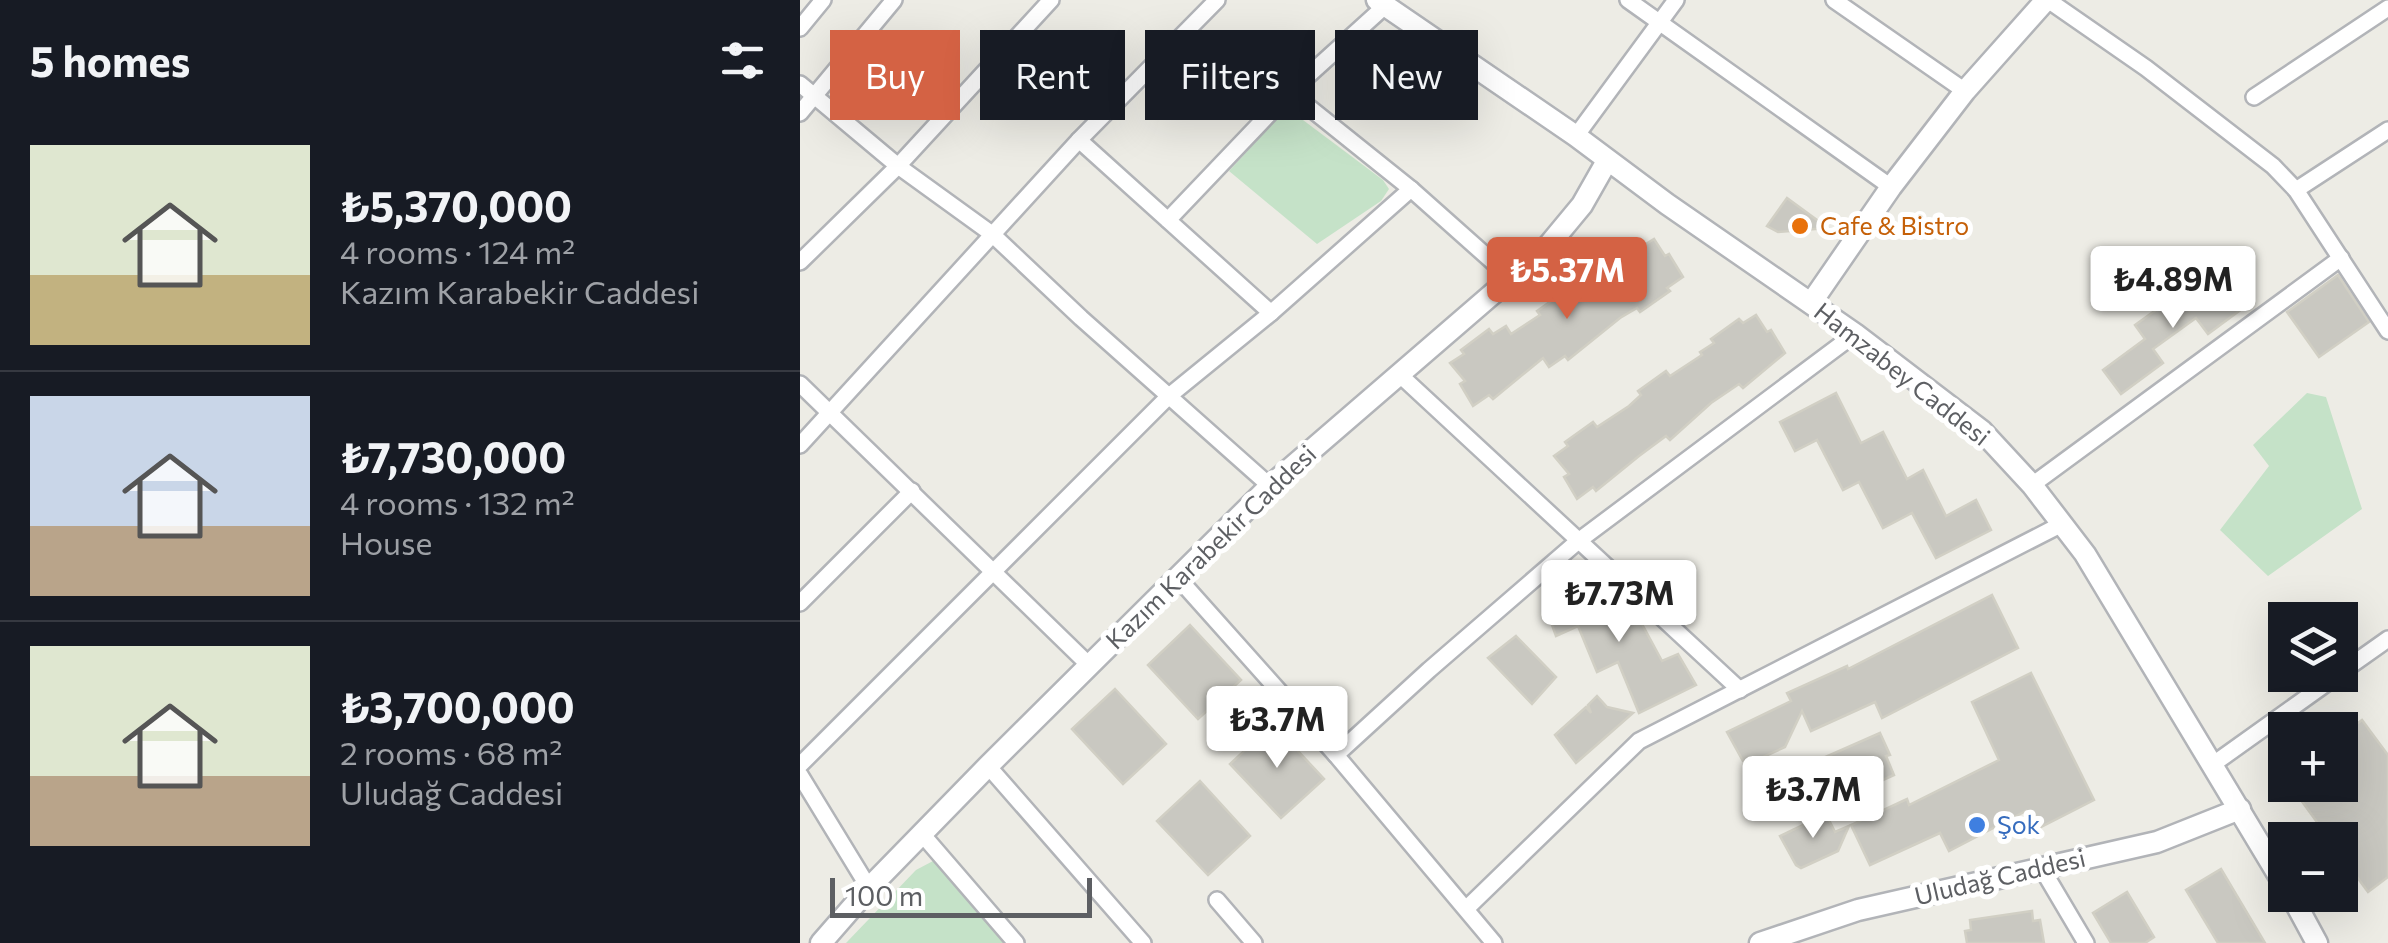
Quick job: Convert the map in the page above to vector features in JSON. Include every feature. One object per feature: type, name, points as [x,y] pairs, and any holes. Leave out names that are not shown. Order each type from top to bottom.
[{"type":"street","points":[[800,28],[823,0]]},
{"type":"street","points":[[800,112],[894,0]]},
{"type":"street","points":[[800,262],[898,166],[1052,0]]},
{"type":"street","points":[[800,445],[1079,140],[1217,0]]},
{"type":"street","points":[[1628,0],[1891,187]]},
{"type":"street","points":[[1576,136],[1676,0]]},
{"type":"street","points":[[1834,0],[1966,91]]},
{"type":"street","points":[[1811,303],[1891,187],[1966,91],[2047,0],[2228,129],[2273,166],[2296,190],[2388,331]]},
{"type":"street","points":[[1315,68],[1381,3]]},
{"type":"street","name":"Hamzabey Caddesi","points":[[1381,3],[1856,334],[1982,431],[2032,485],[2085,554],[2268,857]]},
{"type":"street","points":[[2254,97],[2388,8]]},
{"type":"street","points":[[800,84],[898,166],[992,234],[1270,486]]},
{"type":"street","points":[[1315,112],[1411,189],[1511,278]]},
{"type":"street","points":[[1168,220],[1263,120]]},
{"type":"street","points":[[2296,190],[2388,130]]},
{"type":"street","points":[[1079,140],[1271,313]]},
{"type":"street","name":"Kazım Karabekir Caddesi","points":[[821,943],[988,766],[1270,486],[1548,246],[1582,205],[1607,160]]},
{"type":"street","points":[[800,764],[1169,396],[1271,313],[1411,189]]},
{"type":"street","points":[[2032,485],[2341,258]]},
{"type":"street","points":[[1336,755],[1578,542],[1856,334]]},
{"type":"street","points":[[1399,374],[1740,690]]},
{"type":"street","points":[[800,384],[1090,666]]},
{"type":"street","points":[[800,603],[912,492]]},
{"type":"street","points":[[1467,908],[1639,741],[2062,524]]},
{"type":"street","points":[[1178,578],[1336,755],[1494,943]]},
{"type":"street","points":[[2358,660],[2388,638]]},
{"type":"street","points":[[2212,765],[2314,692]]},
{"type":"street","points":[[988,766],[1143,943]]},
{"type":"street","points":[[800,774],[869,888]]},
{"type":"street","name":"Uludağ Caddesi","points":[[1760,943],[1858,910],[2157,842],[2240,809]]},
{"type":"street","points":[[922,834],[1016,943]]},
{"type":"street","points":[[2041,868],[2086,943]]},
{"type":"street","points":[[1218,900],[1254,943]]},
{"type":"street","points":[[2300,912],[2317,943]]},
{"type":"green space","points":[[1276,120],[1303,120],[1383,180],[1389,189],[1381,201],[1317,244],[1229,171]]},
{"type":"green space","points":[[2307,393],[2326,397],[2362,509],[2268,576],[2220,530],[2269,466],[2253,445]]},
{"type":"green space","points":[[933,861],[1004,943],[846,943],[916,870]]},
{"type":"building","points":[[1787,198],[1828,228],[1778,232],[1767,226]]},
{"type":"building","points":[[1654,239],[1683,277],[1667,288],[1670,291],[1640,312],[1637,308],[1620,318],[1568,360],[1565,356],[1549,367],[1543,358],[1493,399],[1489,395],[1473,406],[1460,384],[1465,381],[1450,363],[1464,354],[1461,350],[1489,329],[1493,334],[1506,326],[1511,334],[1540,315],[1537,311],[1565,291],[1569,295],[1612,267],[1609,263],[1637,242],[1641,247]]},
{"type":"building","points":[[2338,275],[2369,322],[2319,357],[2287,312]]},
{"type":"building","points":[[2232,278],[2250,303],[2208,334],[2196,318],[2153,349],[2163,363],[2121,394],[2103,370],[2145,339],[2135,325],[2178,294],[2190,310]]},
{"type":"building","points":[[1756,315],[1785,353],[1743,388],[1739,384],[1711,403],[1670,440],[1666,436],[1596,491],[1593,487],[1577,499],[1564,477],[1569,474],[1554,456],[1568,446],[1565,442],[1593,422],[1597,427],[1629,406],[1641,395],[1638,391],[1666,371],[1670,376],[1702,355],[1700,352],[1714,343],[1711,339],[1739,319],[1743,323]]},
{"type":"building","points":[[1836,393],[1861,443],[1883,432],[1907,479],[1923,470],[1946,516],[1976,500],[1991,530],[1936,558],[1912,513],[1883,528],[1859,482],[1843,490],[1817,440],[1795,451],[1780,422]]},
{"type":"building","points":[[1595,578],[1619,622],[1636,613],[1662,661],[1678,654],[1696,685],[1639,713],[1618,662],[1597,672],[1578,626],[1556,636],[1544,603]]},
{"type":"building","points":[[1992,595],[2018,648],[1882,718],[1875,702],[1811,731],[1802,711],[1785,747],[1748,764],[1743,761],[1727,732],[1791,701],[1787,693],[1847,666],[1848,669]]},
{"type":"building","points":[[1190,625],[1241,680],[1198,719],[1148,665]]},
{"type":"building","points":[[1516,636],[1556,677],[1532,704],[1488,658]]},
{"type":"building","points":[[2031,673],[2094,800],[2035,830],[2026,811],[1949,851],[1940,833],[1870,865],[1851,825],[1907,799],[1909,805],[1999,760],[1972,702]]},
{"type":"building","points":[[1115,689],[1166,744],[1123,784],[1072,729]]},
{"type":"building","points":[[1597,696],[1607,707],[1633,713],[1576,763],[1555,735],[1586,707],[1591,713],[1588,705]]},
{"type":"building","points":[[2362,720],[2388,755],[2388,877],[2368,892],[2358,878],[2358,822],[2317,822],[2302,802],[2358,802],[2358,723]]},
{"type":"building","points":[[1273,724],[1324,779],[1281,818],[1230,764]]},
{"type":"building","points":[[1880,733],[1894,775],[1845,797],[1835,775],[1829,778],[1821,759]]},
{"type":"building","points":[[1200,781],[1250,836],[1208,875],[1157,821]]},
{"type":"building","points":[[1826,814],[1835,832],[1849,826],[1838,851],[1801,868],[1780,836]]},
{"type":"building","points":[[2221,869],[2265,943],[2218,943],[2186,890]]},
{"type":"building","points":[[2127,892],[2154,937],[2145,943],[2111,943],[2093,913]]},
{"type":"building","points":[[2032,911],[2033,921],[2040,920],[2044,943],[1967,943],[1965,931],[1971,930],[1970,920]]},
{"type":"place","name":"Cafe & Bistro","points":[[1800,226]]},
{"type":"place","name":"Şok","points":[[1977,825]]}]
